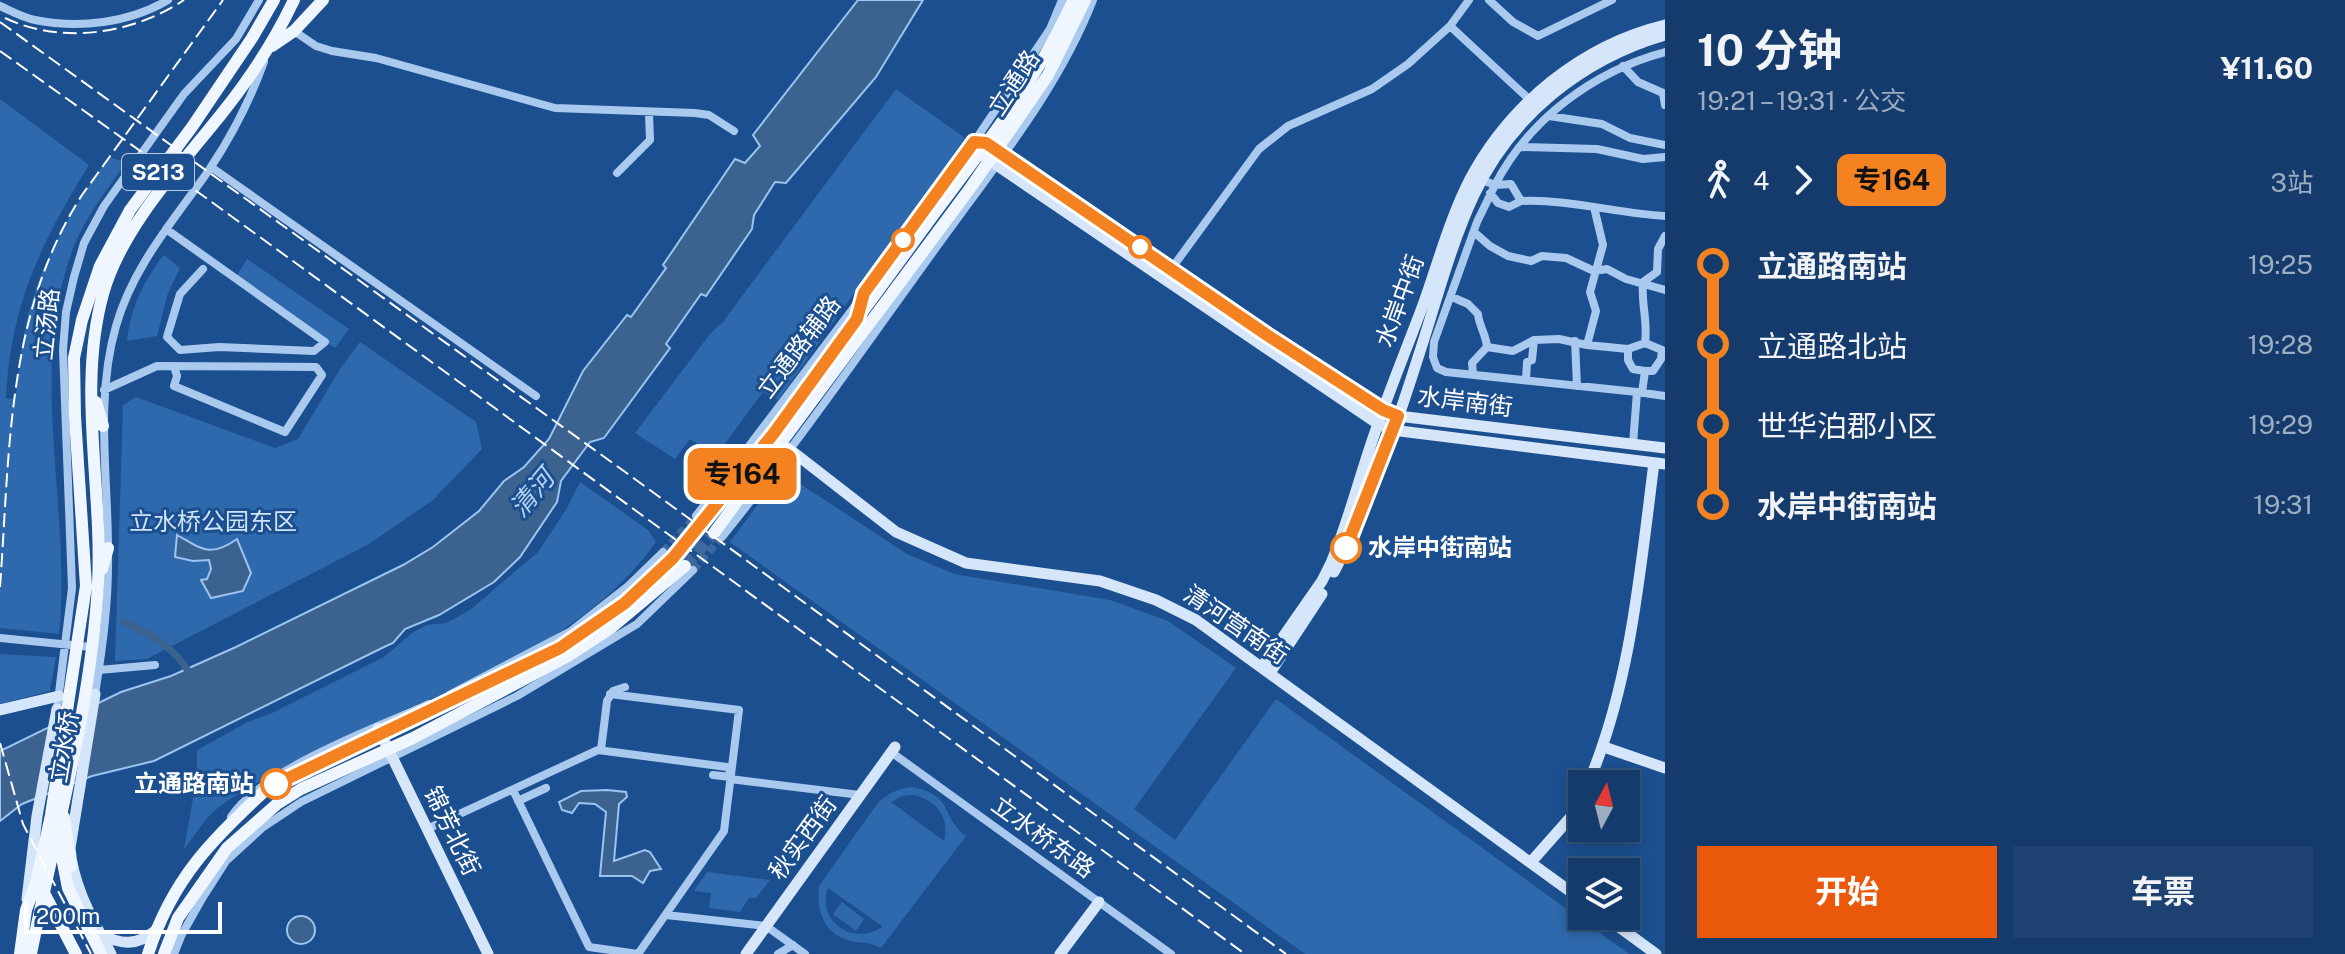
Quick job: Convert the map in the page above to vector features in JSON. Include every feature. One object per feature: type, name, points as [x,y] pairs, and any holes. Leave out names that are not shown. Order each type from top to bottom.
[{"type":"main road","name":"立汤路","points":[[79,645],[86,576],[74,358],[92,285],[130,210],[192,127],[274,0]]},
{"type":"main road","name":"立汤路","points":[[67,703],[79,645],[98,580],[98,389],[95,345],[103,293],[121,252],[140,221],[244,84],[269,48],[294,0]]},
{"type":"main road","points":[[269,48],[294,31],[323,0]]},
{"type":"main road","name":"立通路","points":[[718,535],[911,268],[989,153],[1052,44],[1073,0]]},
{"type":"main road","name":"立通路","points":[[700,520],[774,433],[857,319],[1048,75],[1085,0]]},
{"type":"main road","points":[[911,268],[927,261]]},
{"type":"main road","points":[[857,319],[864,293]]},
{"type":"main road","points":[[66,404],[74,358]]},
{"type":"main road","points":[[98,389],[103,426]]},
{"type":"main road","points":[[71,518],[82,535]]},
{"type":"main road","points":[[98,580],[108,548]]},
{"type":"main road","points":[[148,954],[160,916],[182,878],[221,833],[270,786],[560,648],[625,603],[668,555]]},
{"type":"main road","points":[[164,954],[178,918],[227,848],[277,804],[301,789],[391,755],[568,656],[689,568]]},
{"type":"main road","points":[[579,660],[595,638]]},
{"type":"main road","name":"立水桥","points":[[67,703],[70,806]]},
{"type":"main road","name":"立水桥","points":[[52,831],[51,815],[67,703]]},
{"type":"main road","points":[[277,804],[299,803]]},
{"type":"main road","points":[[32,860],[70,806]]},
{"type":"main road","points":[[70,806],[71,866]]},
{"type":"main road","points":[[31,954],[39,887],[52,831]]},
{"type":"main road","points":[[52,831],[64,875],[101,954]]},
{"type":"main road","points":[[20,954],[26,910],[39,887]]},
{"type":"main road","points":[[39,887],[76,954]]},
{"type":"street","points":[[0,6],[33,20],[76,23],[118,20],[168,0]]},
{"type":"street","name":"立汤路","points":[[67,703],[79,645],[72,588],[63,350],[66,312],[84,243],[104,206],[184,94],[236,39],[259,0]]},
{"type":"street","name":"立通路辅路","points":[[718,535],[788,448],[927,261],[989,153],[1062,0]]},
{"type":"street","name":"立通路辅路","points":[[700,520],[864,293],[1060,69],[1093,0]]},
{"type":"street","points":[[1172,268],[1259,149],[1288,126],[1372,89],[1408,64],[1450,26],[1469,0]]},
{"type":"street","points":[[1489,0],[1513,22],[1538,36],[1612,0]]},
{"type":"street","name":"水岸中街","points":[[1266,670],[1331,563],[1383,410],[1469,181],[1504,126],[1558,75],[1603,47],[1665,25]]},
{"type":"street","points":[[1450,26],[1531,101]]},
{"type":"street","points":[[294,31],[316,46],[332,51],[376,58],[555,108],[709,115],[734,131]]},
{"type":"street","name":"水岸中街","points":[[1266,670],[1338,566],[1398,416],[1462,225],[1482,180],[1517,129],[1566,83],[1604,59],[1665,35]]},
{"type":"street","name":"立汤路","points":[[98,389],[126,299],[151,249],[211,167],[256,84],[269,48]]},
{"type":"street","points":[[1665,52],[1623,66],[1577,92],[1520,147],[1492,189],[1474,232],[1434,342],[1433,357],[1437,368],[1446,372],[1665,396]]},
{"type":"street","points":[[1623,66],[1638,82],[1663,93],[1665,105]]},
{"type":"street","points":[[617,173],[650,140],[649,113]]},
{"type":"street","points":[[1549,116],[1602,124],[1630,138],[1665,145]]},
{"type":"street","points":[[1520,147],[1597,149],[1643,159],[1665,157]]},
{"type":"street","name":"水岸南街","points":[[989,153],[1172,268],[1267,335],[1383,410],[1398,416],[1665,448]]},
{"type":"street","name":"水岸南街","points":[[989,153],[1378,424],[1392,430],[1659,464]]},
{"type":"street","points":[[211,167],[536,396]]},
{"type":"street","points":[[1482,180],[1492,189],[1498,203],[1509,207],[1521,201],[1554,200],[1665,216]]},
{"type":"street","points":[[1492,189],[1511,184],[1521,201]]},
{"type":"street","points":[[1587,345],[1596,311],[1590,292],[1603,245],[1594,207]]},
{"type":"street","points":[[166,229],[325,342],[314,351],[219,347],[180,350],[167,337],[180,294],[203,269]]},
{"type":"street","points":[[1474,232],[1508,256],[1531,261],[1542,256],[1566,258],[1594,271],[1607,269],[1626,279],[1665,290]]},
{"type":"street","points":[[1645,343],[1647,326],[1641,302],[1643,282],[1657,272],[1658,249],[1665,236]]},
{"type":"street","points":[[1452,297],[1468,304],[1478,314],[1479,324],[1486,334],[1487,347],[1472,363],[1473,374]]},
{"type":"street","points":[[1487,347],[1513,351],[1534,340],[1559,339],[1628,349],[1645,343],[1664,350],[1653,371],[1645,371],[1633,369],[1628,360],[1628,349]]},
{"type":"street","points":[[1526,380],[1527,362],[1532,360],[1534,340]]},
{"type":"street","points":[[1575,341],[1577,386]]},
{"type":"street","points":[[98,389],[157,366],[174,366],[316,367],[322,375],[285,432],[174,386],[177,376],[174,366]]},
{"type":"street","points":[[1633,444],[1645,371]]},
{"type":"street","points":[[95,694],[108,611],[103,426]]},
{"type":"street","name":"清河营南街","points":[[788,448],[896,532],[966,563],[1100,581],[1138,592],[1196,620],[1568,890]]},
{"type":"street","points":[[1594,770],[1604,747],[1632,628],[1659,464]]},
{"type":"street","points":[[174,954],[196,909],[226,861],[262,828],[299,803],[391,755],[517,696],[579,660],[637,624],[689,568]]},
{"type":"street","points":[[0,638],[79,645]]},
{"type":"street","points":[[99,670],[155,665]]},
{"type":"street","points":[[601,750],[607,701],[616,689],[625,687]]},
{"type":"street","name":"立水桥","points":[[70,806],[95,694]]},
{"type":"street","points":[[513,790],[589,947],[638,954],[724,831],[739,710],[610,694]]},
{"type":"street","points":[[0,710],[67,703]]},
{"type":"street","name":"立水桥","points":[[26,910],[37,816],[67,703]]},
{"type":"street","name":"锦芳北街","points":[[380,731],[488,954]]},
{"type":"street","points":[[1604,747],[1665,768]]},
{"type":"street","points":[[427,829],[601,750],[860,795]]},
{"type":"street","name":"秋实西街","points":[[746,954],[893,750]]},
{"type":"street","name":"立水桥东路","points":[[893,750],[1171,954]]},
{"type":"street","points":[[729,753],[730,774]]},
{"type":"street","points":[[713,775],[730,774]]},
{"type":"street","points":[[518,801],[546,788]]},
{"type":"street","points":[[1531,862],[1568,820]]},
{"type":"street","points":[[71,866],[80,894],[111,954]]},
{"type":"street","points":[[1060,954],[1099,902]]},
{"type":"street","points":[[666,915],[766,926],[805,954]]},
{"type":"street","points":[[1623,930],[1656,954]]},
{"type":"street","points":[[100,933],[120,943],[129,943],[142,941],[155,931]]},
{"type":"street","points":[[778,954],[793,945]]},
{"type":"green space","points":[[896,89],[965,138],[778,400],[763,392],[716,456],[690,439],[675,459],[635,433],[710,334],[722,323]]},
{"type":"green space","points":[[0,99],[89,165],[56,221],[31,276],[14,334],[6,399],[15,398],[32,301],[59,236],[109,157],[126,162],[91,213],[74,246],[60,293],[53,341],[53,438],[60,537],[59,634],[0,628]]},
{"type":"green space","points":[[164,255],[180,268],[168,293],[157,336],[127,341],[139,295]]},
{"type":"green space","points":[[247,259],[349,329],[335,348],[237,275]]},
{"type":"green space","name":"立水桥公园东区","points":[[360,342],[476,422],[482,449],[433,500],[369,544],[147,659],[115,661],[123,405],[136,397],[275,448],[298,439]]},
{"type":"green space","points":[[782,472],[907,554],[954,574],[1110,600],[1168,621],[1236,668],[1134,809],[1175,840],[1276,699],[1568,910],[1568,930],[1596,930],[1629,954],[1305,954],[730,542]]},
{"type":"green space","points":[[580,482],[648,530],[656,542],[614,590],[564,629],[509,662],[407,708],[231,798],[214,811],[184,849],[197,776],[197,750],[384,657],[412,633],[427,625],[446,623],[470,610],[538,552]]},
{"type":"green space","points":[[0,654],[56,657],[50,691],[0,704]]},
{"type":"green space","points":[[912,787],[935,795],[966,836],[881,948],[842,938],[824,920],[819,904],[819,886],[877,804],[897,790]],"holes":[[[914,795],[929,801],[940,811],[945,825],[944,841],[891,802],[902,796]],[[828,888],[882,926],[882,927],[860,934],[840,927],[827,910]]]},
{"type":"green space","points":[[707,872],[770,880],[756,898],[749,898],[740,912],[709,908],[711,893],[694,891]]},
{"type":"green space","points":[[842,902],[864,919],[856,931],[833,914]]},
{"type":"water","name":"清河","points":[[858,0],[923,0],[876,77],[786,183],[775,182],[754,215],[752,229],[706,296],[701,294],[666,344],[670,348],[604,438],[590,442],[561,481],[557,502],[520,557],[494,582],[439,615],[405,629],[393,643],[154,761],[92,776],[22,804],[0,821],[0,751],[121,692],[171,676],[236,647],[403,565],[433,547],[479,511],[504,481],[524,467],[549,439],[583,371],[627,315],[631,317],[735,159],[745,163],[760,146],[753,135]]},
{"type":"water","points":[[177,535],[213,550],[237,539],[251,573],[243,591],[211,598],[201,580],[207,579],[211,569],[209,560],[193,561],[175,557]]},
{"type":"water","points":[[581,791],[626,792],[627,797],[619,804],[614,861],[645,850],[650,852],[661,869],[650,871],[643,883],[632,876],[600,876],[606,812],[595,804],[579,803],[572,813],[562,810],[559,802]]},
{"type":"water","points":[[301,916],[311,920],[315,930],[311,940],[301,944],[291,940],[287,930],[291,920]]},
{"type":"waterway","points":[[124,622],[163,644],[179,659],[192,678]]},
{"type":"tunnel","points":[[663,552],[696,516]]},
{"type":"tunnel","points":[[673,558],[703,524]]},
{"type":"tunnel","points":[[685,566],[714,533]]},
{"type":"tunnel","points":[[693,570],[722,537]]},
{"type":"railway","points":[[5,18],[50,31],[97,32],[143,21],[184,0]]},
{"type":"railway","points":[[0,587],[16,385],[25,336],[39,287],[57,240],[82,195],[223,0]]},
{"type":"railway","points":[[0,22],[628,474],[1286,954]]},
{"type":"railway","points":[[0,51],[1245,954]]},
{"type":"railway","points":[[0,743],[23,824],[91,954]]},
{"type":"bus line","name":"专164","points":[[276,784],[560,648],[625,603],[673,558],[703,524],[774,433],[857,319],[864,293],[974,142],[986,143],[1267,335],[1383,410],[1398,416],[1346,548]]},
{"type":"place","name":"水岸中街南站","points":[[1346,548]]},
{"type":"place","name":"立通路南站","points":[[276,784]]}]
